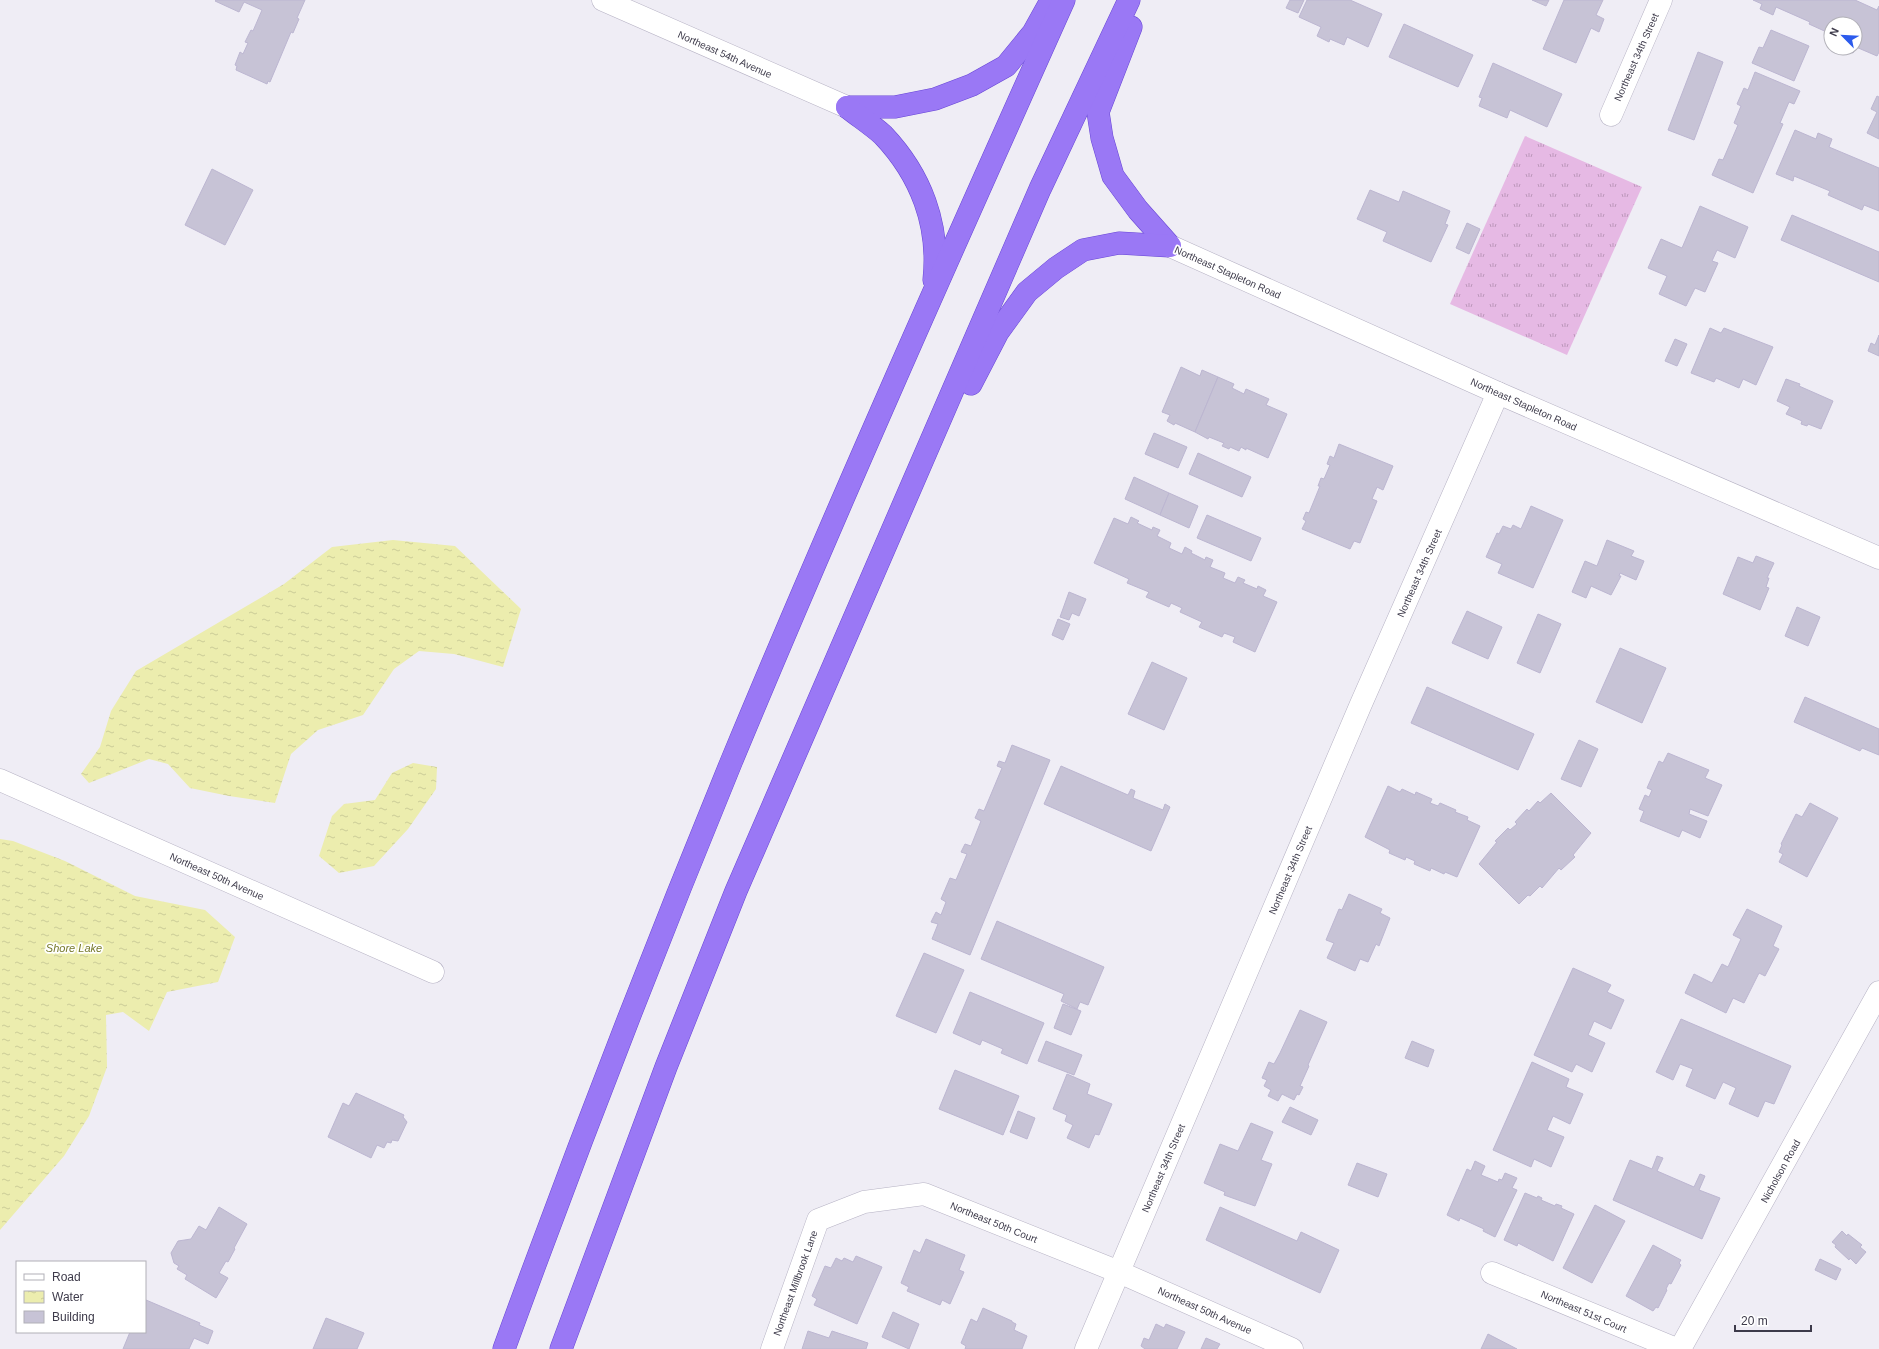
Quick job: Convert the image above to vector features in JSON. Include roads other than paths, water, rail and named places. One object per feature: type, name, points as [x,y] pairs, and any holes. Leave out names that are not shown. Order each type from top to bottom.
[{"type":"highway","points":[[847,107],[895,107],[935,99],[972,85],[1006,66],[1033,33],[1051,0]]},
{"type":"highway","points":[[504,1349],[563,1189],[677,896],[733,760],[932,296],[1064,0]]},
{"type":"highway","points":[[561,1349],[666,1067],[736,891],[1040,189],[1129,0]]},
{"type":"highway","points":[[1141,0],[1098,112],[1102,138],[1113,176],[1138,210],[1170,246]]},
{"type":"highway","points":[[847,107],[882,134],[901,156],[917,182],[931,217],[933,231],[936,258],[932,296]]},
{"type":"highway","points":[[875,570],[998,332],[1027,292],[1056,268],[1083,250],[1119,243],[1170,246]]},
{"type":"street","name":"Northeast 54th Avenue","points":[[603,0],[847,107]]},
{"type":"street","name":"Northeast 34th Street","points":[[1611,115],[1661,0]]},
{"type":"street","name":"Northeast Stapleton Road","points":[[1170,246],[1498,393],[1879,558]]},
{"type":"street","name":"Northeast 34th Street","points":[[1086,1349],[1361,704],[1498,393]]},
{"type":"street","name":"Northeast 50th Avenue","points":[[0,780],[433,972]]},
{"type":"street","name":"Nicholson Road","points":[[1680,1349],[1879,992]]},
{"type":"street","name":"Northeast 50th Court","points":[[864,1202],[924,1194],[1119,1272]]},
{"type":"street","name":"Northeast Millbrook Lane","points":[[772,1349],[818,1220],[864,1202]]},
{"type":"street","name":"Northeast 50th Avenue","points":[[1119,1272],[1292,1349]]},
{"type":"street","name":"Northeast 51st Court","points":[[1492,1272],[1676,1349]]},
{"type":"water","points":[[393,540],[455,546],[521,609],[503,667],[454,654],[419,651],[394,669],[363,715],[318,730],[291,754],[275,803],[190,788],[168,764],[149,759],[89,783],[81,774],[100,747],[111,711],[136,671],[284,584],[332,547]]},
{"type":"water","points":[[413,763],[437,767],[436,789],[408,829],[374,866],[339,873],[319,856],[332,816],[344,804],[375,800],[392,773]]},
{"type":"water","name":"Shore Lake","points":[[0,839],[13,841],[65,861],[135,896],[205,910],[235,937],[218,982],[167,992],[149,1031],[123,1012],[106,1015],[107,1067],[89,1116],[64,1156],[0,1230]]}]
